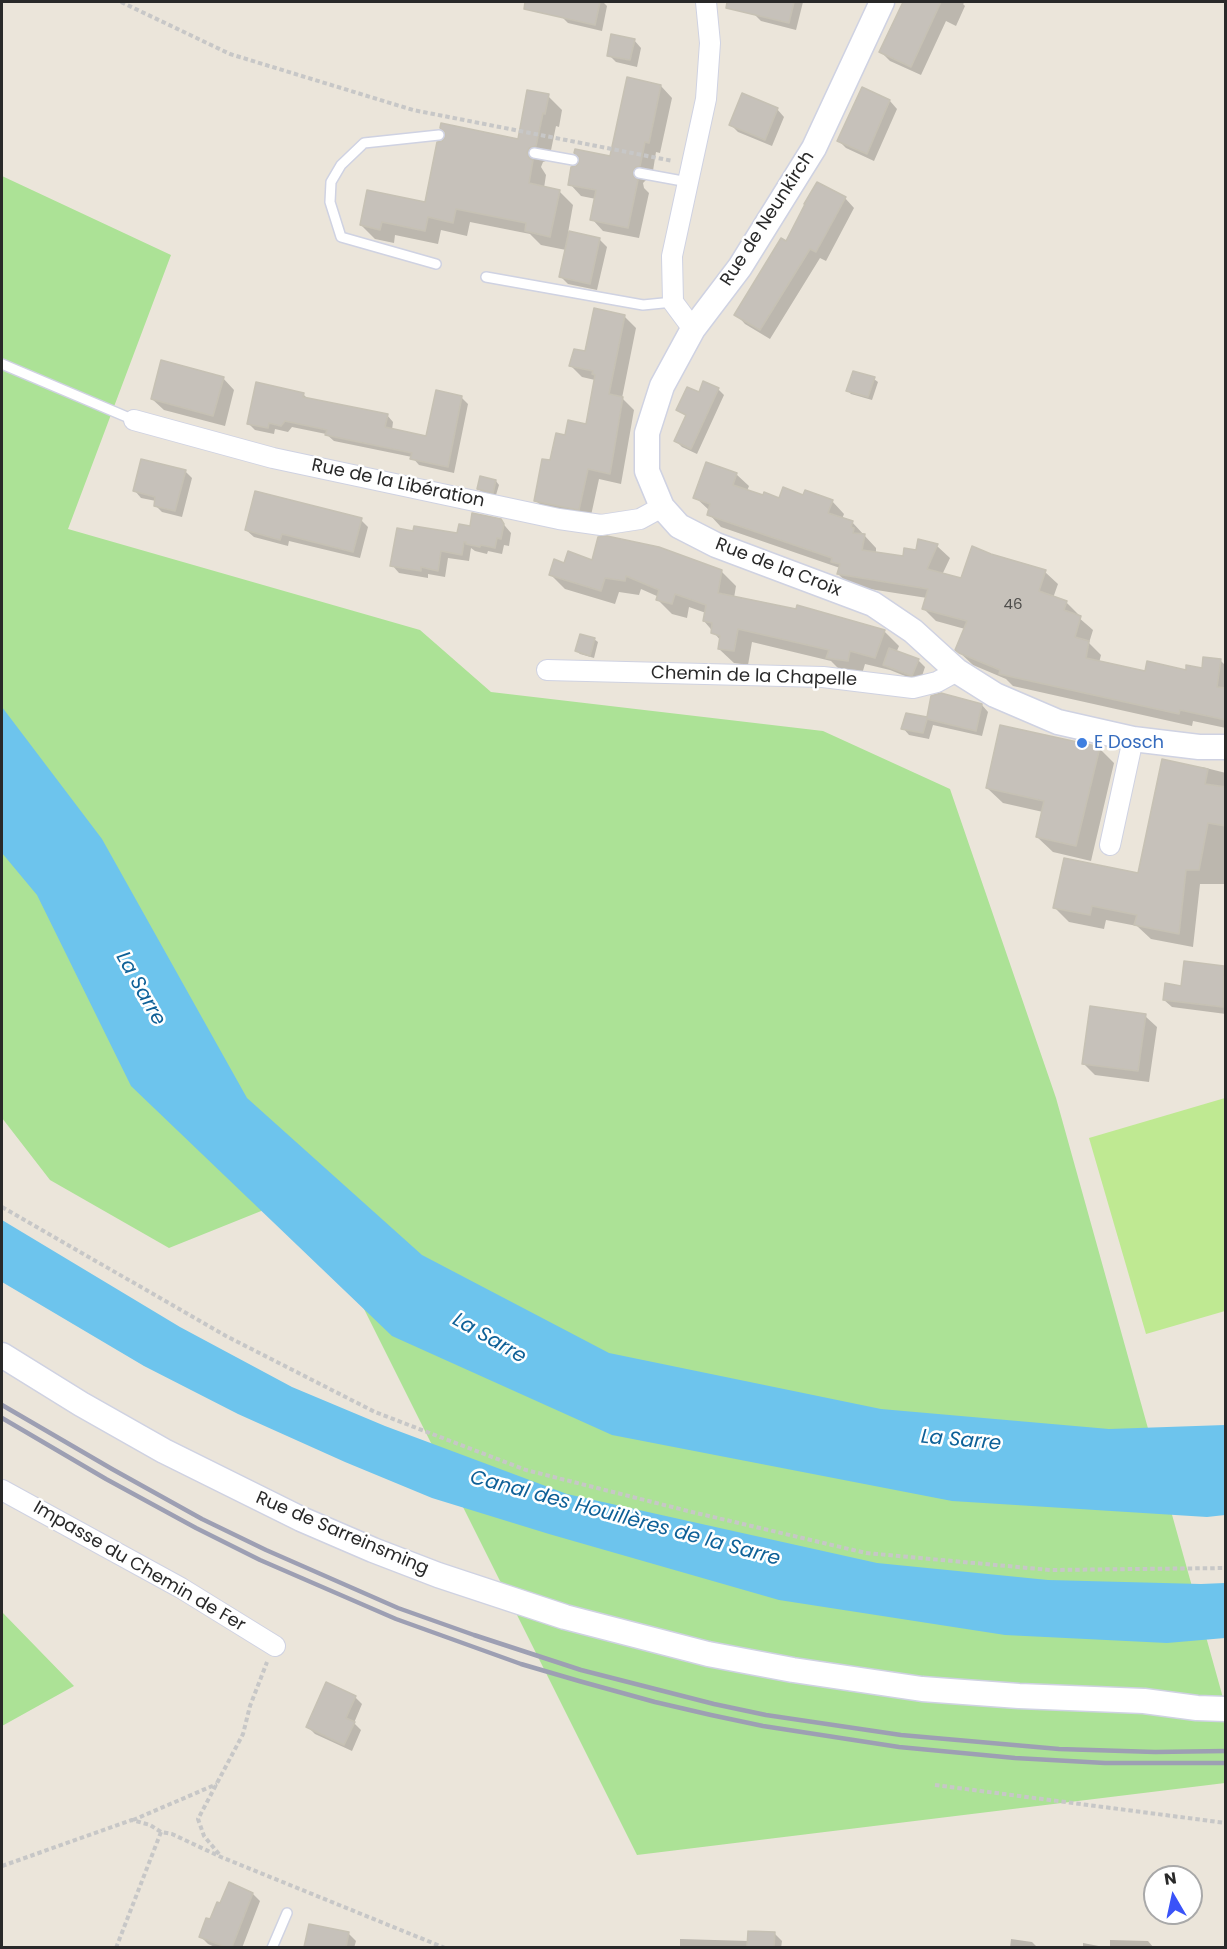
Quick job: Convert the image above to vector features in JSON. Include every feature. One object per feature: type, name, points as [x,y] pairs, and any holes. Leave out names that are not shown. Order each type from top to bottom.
[{"type":"street","points":[[693,329],[673,302],[672,256],[706,99],[710,43],[706,2]]},
{"type":"street","name":"Rue de Neunkirch","points":[[647,433],[662,386],[693,329],[740,267],[814,148],[882,2]]},
{"type":"street","name":"Rue de la Libération","points":[[134,420],[273,458],[559,519],[601,525],[640,519],[662,507]]},
{"type":"street","name":"Rue de la Croix","points":[[647,433],[647,471],[662,507],[680,526],[716,545],[873,604],[913,631],[957,671],[995,695],[1058,722],[1133,739],[1199,747],[1226,747]]},
{"type":"street","name":"Chemin de la Chapelle","points":[[547,670],[823,677],[913,688],[937,682],[957,671]]},
{"type":"street","points":[[1110,845],[1133,739]]},
{"type":"street","name":"Rue de Sarreinsming","points":[[2,1355],[81,1404],[164,1451],[301,1519],[438,1575],[544,1610],[708,1654],[793,1670],[922,1689],[1144,1701]]},
{"type":"street","name":"Impasse du Chemin de Fer","points":[[2,1490],[181,1588],[275,1646]]},
{"type":"street","points":[[1144,1701],[1226,1694]]},
{"type":"street","points":[[1144,1701],[1197,1708],[1226,1709]]},
{"type":"lane","points":[[436,264],[341,237],[330,202],[331,182],[341,165],[364,143],[439,135]]},
{"type":"lane","points":[[534,153],[573,160]]},
{"type":"lane","points":[[639,173],[690,173]]},
{"type":"lane","points":[[486,276],[643,305],[673,302]]},
{"type":"lane","points":[[2,364],[134,420]]},
{"type":"lane","points":[[272,1947],[286,1913]]},
{"type":"path","points":[[122,2],[230,54],[413,110],[690,173]]},
{"type":"path","points":[[2,1207],[226,1336],[375,1412],[526,1470],[866,1553],[1050,1570],[1226,1568]]},
{"type":"path","points":[[221,1857],[204,1836],[198,1819],[243,1734],[257,1686],[275,1646]]},
{"type":"path","points":[[2,1866],[132,1820],[217,1784]]},
{"type":"path","points":[[935,1785],[1226,1823]]},
{"type":"path","points":[[132,1820],[150,1825],[161,1832],[172,1834],[221,1857],[445,1947]]},
{"type":"path","points":[[116,1947],[161,1832]]},
{"type":"green space","points":[[2,176],[171,255],[68,529],[420,630],[491,692],[823,731],[950,789],[1056,1098],[1225,1705],[1225,1783],[637,1855],[306,1193],[169,1248],[50,1180],[2,1118]]},
{"type":"green space","points":[[1225,1098],[1225,1311],[1146,1334],[1089,1138]]},
{"type":"green space","points":[[2,1612],[74,1686],[2,1726]]},
{"type":"water","name":"La Sarre","points":[[2,707],[102,839],[247,1098],[422,1255],[609,1353],[881,1409],[1109,1429],[1225,1425],[1225,1515],[1207,1517],[952,1501],[612,1435],[392,1336],[131,1086],[37,895],[2,853]]},
{"type":"water","name":"Canal des Houillères de la Sarre","points":[[2,1220],[180,1327],[292,1387],[385,1426],[567,1494],[877,1563],[1048,1580],[1225,1583],[1225,1638],[1167,1643],[1005,1635],[779,1600],[432,1498],[238,1414],[144,1366],[2,1282]]},
{"type":"building","points":[[525,2],[600,2],[595,25],[524,9]]},
{"type":"building","points":[[727,2],[794,2],[789,23],[726,8]]},
{"type":"building","points":[[903,2],[941,2],[911,67],[879,52]]},
{"type":"building","points":[[611,34],[635,39],[630,60],[607,56]]},
{"type":"building","points":[[627,77],[661,85],[649,143],[645,142],[640,166],[633,171],[633,176],[638,180],[628,228],[590,220],[596,190],[568,185],[571,167],[576,166],[579,162],[579,157],[574,153],[575,149],[610,156]]},
{"type":"building","points":[[862,87],[890,100],[867,154],[837,141]]},
{"type":"building","points":[[527,90],[549,94],[536,146],[529,148],[527,152],[529,158],[533,160],[529,183],[560,190],[550,237],[525,231],[526,223],[456,209],[453,223],[428,217],[425,231],[382,222],[380,230],[360,225],[367,190],[425,202],[437,142],[442,141],[445,137],[445,132],[440,128],[441,123],[518,139]]},
{"type":"building","points":[[742,93],[778,108],[765,140],[729,125]]},
{"type":"building","points":[[817,182],[846,197],[816,252],[810,249],[760,330],[734,315],[781,238],[786,241]]},
{"type":"building","points":[[569,231],[600,238],[590,284],[559,277]]},
{"type":"building","points":[[594,308],[625,315],[609,394],[623,397],[610,474],[588,469],[579,510],[534,501],[542,459],[550,460],[556,433],[565,435],[568,420],[586,424],[595,375],[592,374],[593,371],[569,366],[574,349],[585,351]]},
{"type":"building","points":[[161,360],[224,377],[213,416],[151,399]]},
{"type":"building","points":[[853,371],[875,377],[868,397],[846,391]]},
{"type":"building","points":[[703,381],[719,388],[691,449],[674,441],[686,415],[676,410],[687,387],[699,392]]},
{"type":"building","points":[[256,382],[304,393],[303,397],[388,414],[385,427],[426,436],[436,390],[462,396],[448,467],[410,459],[412,453],[325,435],[327,430],[285,421],[281,426],[269,423],[268,428],[247,424]]},
{"type":"building","points":[[141,459],[186,470],[175,511],[154,506],[155,497],[133,491]]},
{"type":"building","points":[[706,462],[737,473],[733,485],[763,495],[764,492],[779,498],[783,487],[803,495],[805,490],[833,500],[828,513],[853,521],[851,527],[854,528],[853,533],[865,534],[862,550],[903,556],[904,548],[916,550],[918,539],[938,544],[927,569],[961,578],[972,546],[1046,570],[1039,591],[1067,601],[1064,610],[1081,616],[1075,637],[1089,641],[1086,658],[1145,671],[1147,661],[1186,670],[1186,665],[1202,668],[1203,657],[1221,659],[1217,687],[1226,688],[1226,720],[1180,710],[1179,714],[999,674],[1000,670],[955,650],[967,621],[922,609],[928,589],[837,574],[840,564],[831,562],[832,558],[707,515],[710,504],[693,498]]},
{"type":"building","points":[[480,476],[496,480],[493,493],[477,489]]},
{"type":"building","points":[[255,491],[362,518],[353,552],[282,534],[280,540],[245,530]]},
{"type":"building","points":[[472,513],[501,519],[504,524],[501,539],[497,538],[495,548],[481,545],[480,547],[464,542],[462,555],[441,551],[438,571],[421,567],[421,571],[390,566],[397,528],[413,531],[414,526],[457,533],[459,524],[470,526]]},
{"type":"building","points":[[607,536],[659,547],[722,570],[718,593],[796,609],[797,605],[885,630],[875,658],[850,651],[848,661],[826,658],[829,650],[738,629],[734,651],[718,649],[720,636],[711,633],[712,623],[703,621],[706,605],[675,594],[672,604],[656,600],[659,590],[626,576],[625,581],[605,578],[601,591],[549,575],[554,559],[564,563],[568,551],[592,560],[598,537]]},
{"type":"building","points":[[580,634],[595,638],[590,656],[575,651]]},
{"type":"building","points":[[889,648],[919,659],[912,676],[883,665]]},
{"type":"building","points":[[941,693],[982,704],[976,731],[927,719],[923,733],[901,729],[906,713],[927,717],[931,696]]},
{"type":"building","points":[[1000,725],[1100,747],[1076,846],[1036,837],[1044,801],[986,788]]},
{"type":"building","points":[[1162,759],[1208,769],[1205,784],[1226,787],[1226,826],[1208,823],[1199,870],[1186,870],[1179,934],[1134,925],[1137,915],[1092,906],[1090,915],[1053,908],[1064,858],[1138,873]]},
{"type":"building","points":[[1184,961],[1224,966],[1223,1007],[1163,1000],[1165,983],[1181,986]]},
{"type":"building","points":[[1090,1006],[1146,1014],[1138,1071],[1082,1064]]},
{"type":"building","points":[[326,1682],[356,1696],[346,1718],[355,1722],[344,1745],[306,1727]]},
{"type":"building","points":[[229,1882],[253,1893],[232,1947],[226,1947],[199,1937],[206,1918],[210,1919]]},
{"type":"building","points":[[309,1924],[349,1932],[346,1947],[304,1947]]},
{"type":"building","points":[[748,1931],[775,1932],[774,1947],[747,1947]]},
{"type":"railway","points":[[2,1405],[202,1519],[266,1550],[398,1608],[581,1670],[766,1715],[901,1735],[1059,1749],[1155,1752],[1226,1751]]},
{"type":"railway","points":[[2,1418],[106,1479],[260,1560],[396,1619],[521,1664],[579,1681],[655,1702],[763,1726],[899,1747],[1015,1758],[1105,1763],[1226,1763]]},
{"type":"place","name":"E Dosch","points":[[1082,743]]}]
